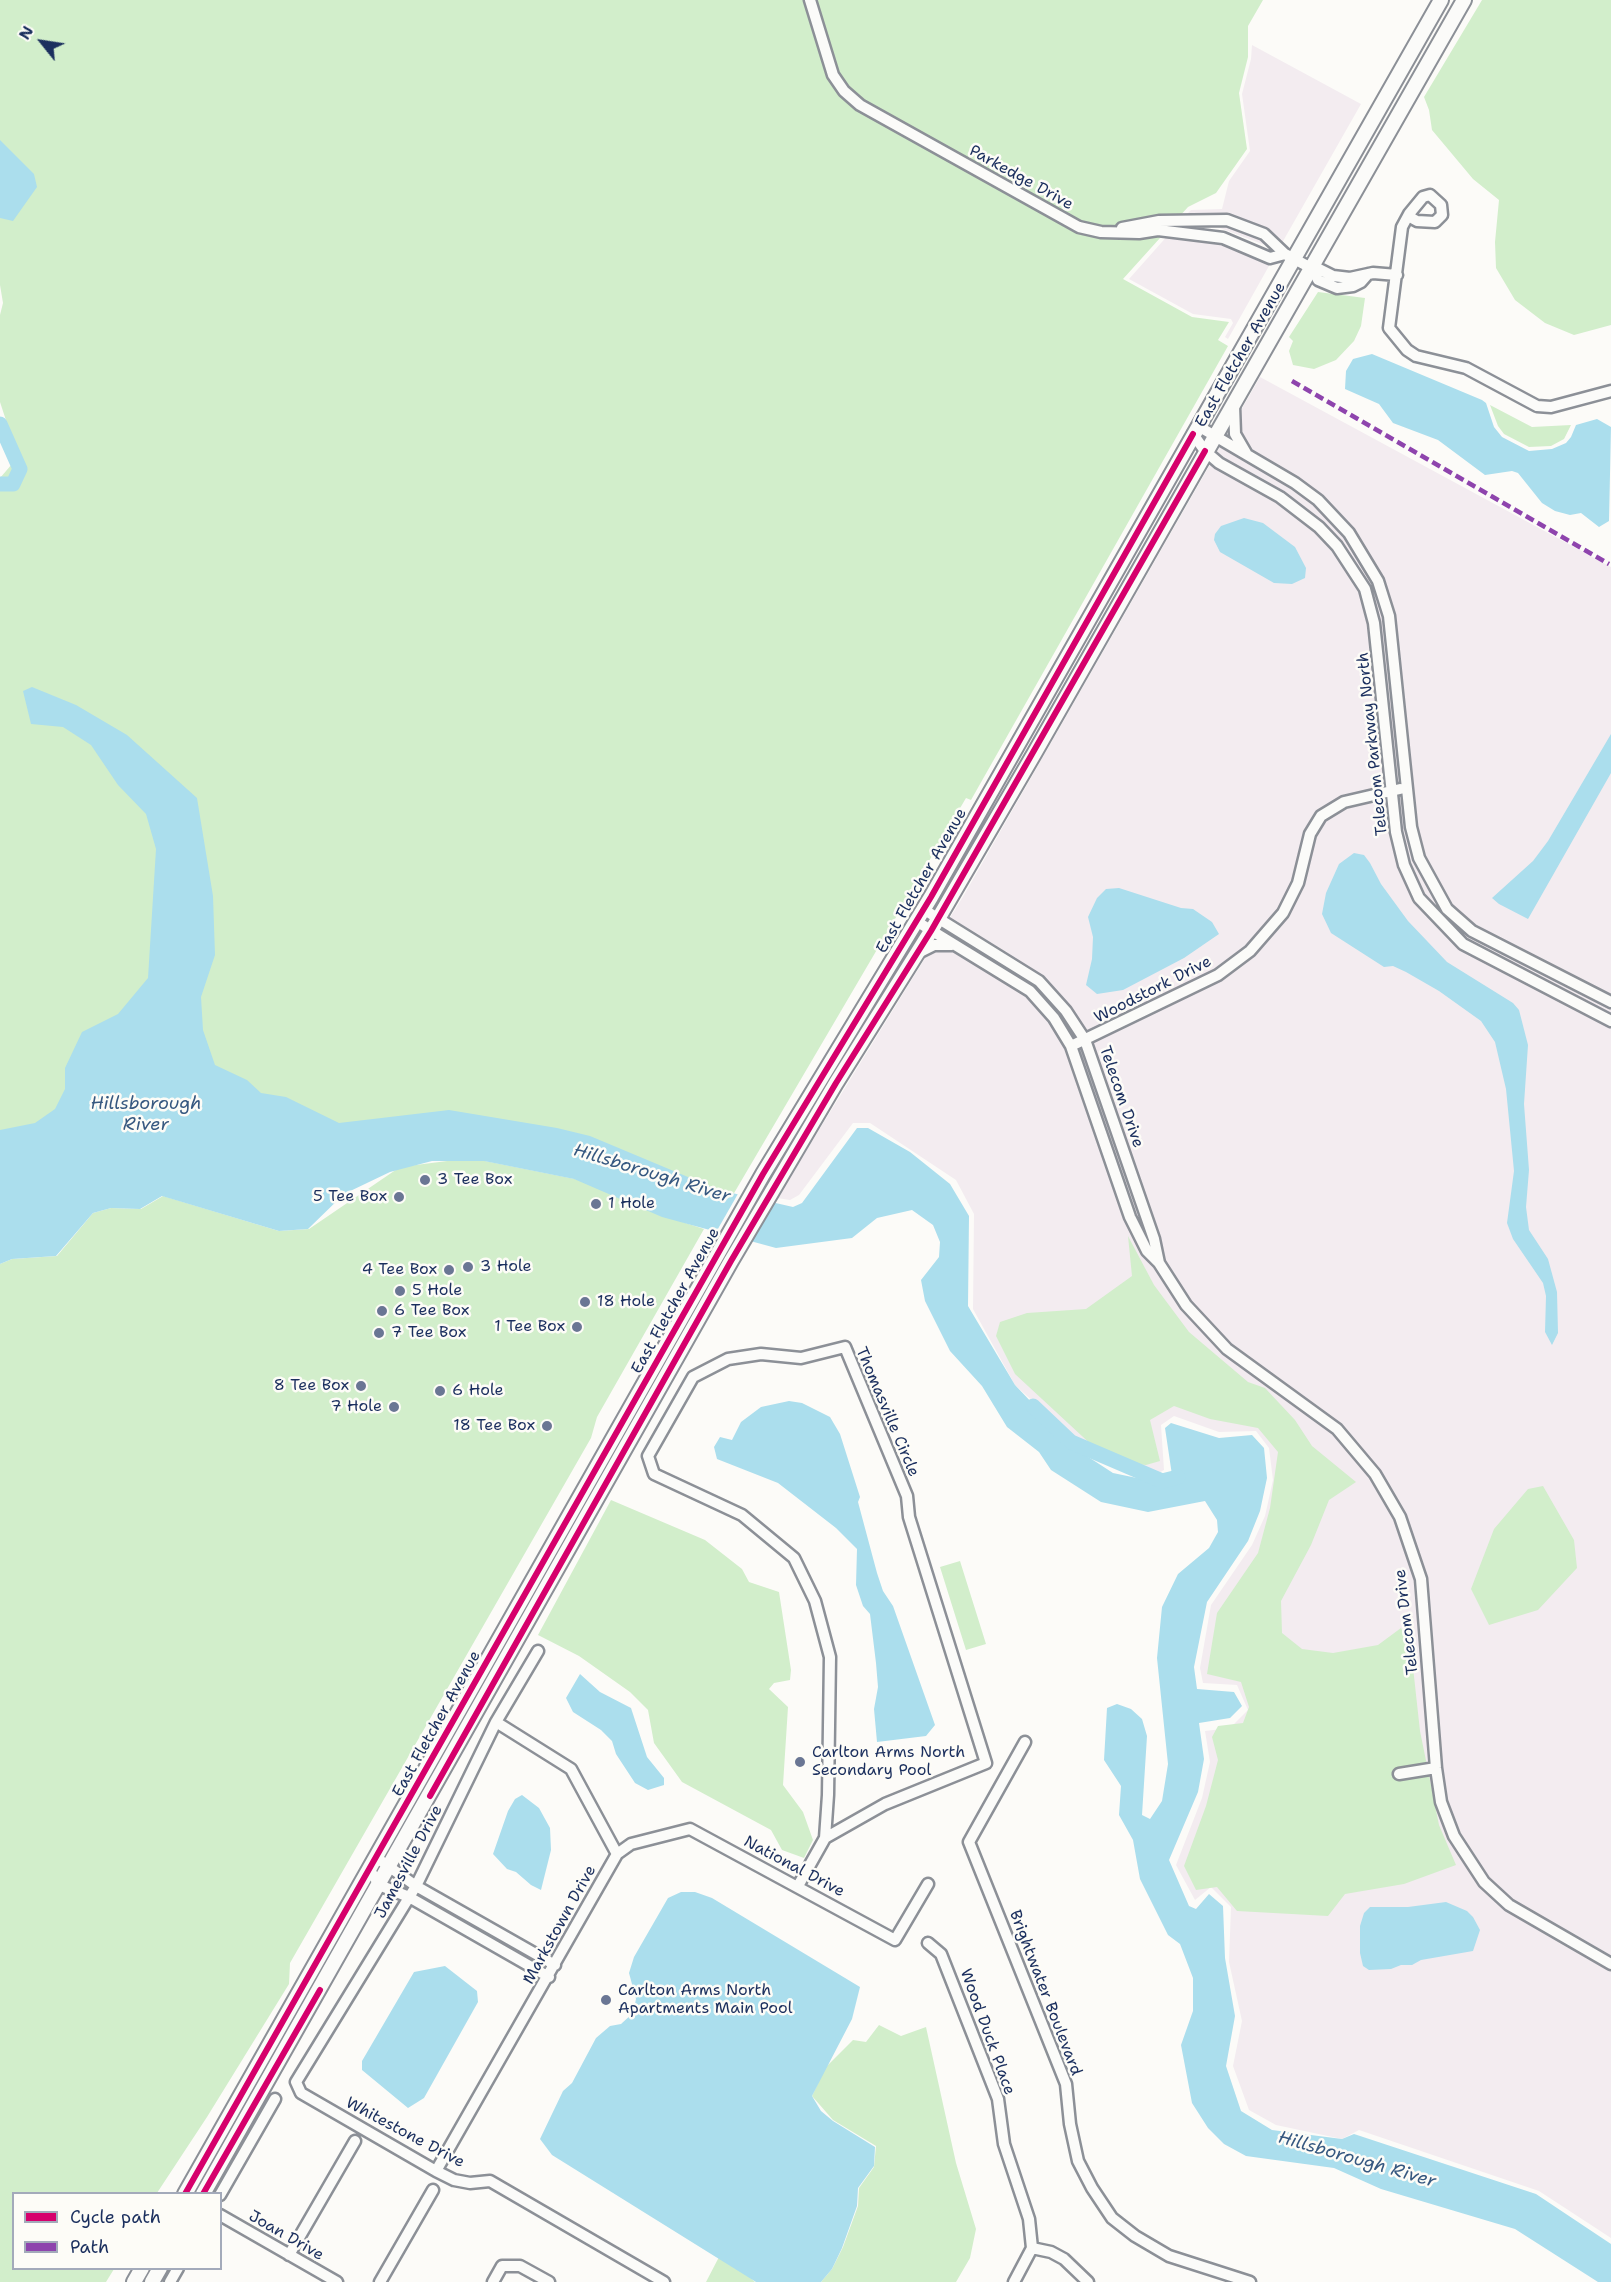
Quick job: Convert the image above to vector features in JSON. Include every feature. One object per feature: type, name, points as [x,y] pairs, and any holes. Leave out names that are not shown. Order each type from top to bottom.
[{"type":"main road","name":"East Fletcher Avenue","points":[[186,2192],[374,1864],[763,1174],[923,909],[1195,430],[1289,256],[1441,0]]},
{"type":"main road","name":"East Fletcher Avenue","points":[[204,2192],[731,1261],[939,918],[1464,0]]},
{"type":"street","name":"Parkedge Drive","points":[[810,0],[833,75],[844,91],[860,105],[1079,227],[1101,232],[1139,233],[1158,230],[1223,238],[1270,258],[1289,256]]},
{"type":"street","points":[[1408,216],[1402,227],[1389,328],[1407,351],[1416,356],[1466,368],[1538,406],[1551,407],[1611,391]]},
{"type":"street","points":[[1101,232],[1159,221],[1227,220],[1264,234],[1289,256],[1333,276],[1350,278],[1368,273],[1397,275]]},
{"type":"street","points":[[1234,401],[1235,434],[1248,456]]},
{"type":"street","name":"Telecom Parkway North","points":[[1195,430],[1214,436],[1295,483],[1329,511],[1349,533],[1378,581],[1389,616],[1406,789],[1419,858],[1447,909],[1472,931],[1611,1002]]},
{"type":"street","name":"Telecom Parkway North","points":[[1195,430],[1205,452],[1309,518],[1337,546],[1365,589],[1374,623],[1396,832],[1404,865],[1419,898],[1463,944],[1611,1022]]},
{"type":"street","name":"Woodstork Drive","points":[[1071,1046],[1218,975],[1250,951],[1283,913],[1298,883],[1310,834],[1321,816],[1344,802],[1406,789]]},
{"type":"street","name":"Telecom Drive","points":[[923,909],[1039,981],[1066,1011],[1085,1040],[1154,1239],[1159,1263]]},
{"type":"street","name":"Telecom Drive","points":[[916,921],[1030,991],[1054,1018],[1071,1046],[1130,1217],[1147,1251],[1159,1263],[1186,1305],[1206,1328],[1247,1366],[1307,1405],[1337,1429],[1375,1474],[1389,1495],[1400,1517],[1421,1580],[1436,1768],[1446,1819],[1465,1857],[1484,1882],[1509,1905],[1611,1964]]},
{"type":"street","points":[[917,954],[934,945],[955,945]]},
{"type":"street","name":"Thomasville Circle","points":[[798,1886],[825,1838],[828,1795],[830,1658],[815,1601],[794,1558],[742,1515],[654,1474],[648,1456],[693,1377],[728,1359],[761,1354],[801,1358],[845,1347],[907,1496],[909,1517],[986,1763],[885,1804],[825,1838]]},
{"type":"street","name":"Jamesville Drive","points":[[296,2082],[410,1897],[496,1722],[538,1651]]},
{"type":"street","name":"Markstown Drive","points":[[436,2170],[549,1977],[617,1854],[571,1769],[496,1722]]},
{"type":"street","name":"Brightwater Boulevard","points":[[1025,1742],[969,1842],[1066,2084],[1070,2124],[1078,2161],[1092,2188],[1112,2218],[1135,2236],[1169,2256],[1250,2282]]},
{"type":"street","points":[[1399,1774],[1436,1768]]},
{"type":"street","name":"National Drive","points":[[617,1854],[631,1844],[690,1829],[895,1940],[928,1884]]},
{"type":"street","points":[[549,1977],[410,1897],[379,1885],[374,1864],[390,1865],[416,1886],[555,1965]]},
{"type":"street","name":"Wood Duck Place","points":[[928,1943],[941,1954],[998,2099],[1004,2144],[1029,2219],[1032,2248]]},
{"type":"street","name":"Whitestone Drive","points":[[296,2082],[301,2093],[436,2170],[462,2182],[490,2181],[664,2282]]},
{"type":"street","points":[[222,2192],[275,2099]]},
{"type":"street","points":[[289,2255],[355,2141]]},
{"type":"street","points":[[380,2282],[433,2190]]},
{"type":"street","name":"Joan Drive","points":[[222,2216],[337,2282]]},
{"type":"street","points":[[1014,2282],[1032,2248],[1058,2256],[1088,2282]]},
{"type":"street","points":[[493,2282],[502,2266],[520,2266],[549,2282]]},
{"type":"shaded area","points":[[1252,45],[1361,104],[1278,250],[1186,215],[1191,210],[1222,209],[1229,181],[1250,151],[1242,94],[1251,59]]},
{"type":"shaded area","points":[[1178,224],[1186,224],[1274,257],[1228,339],[1225,337],[1233,323],[1231,319],[1193,314],[1129,279]]},
{"type":"shaded area","points":[[1260,377],[1611,567],[1611,2238],[1539,2191],[1359,2130],[1342,2139],[1276,2125],[1249,2110],[1233,2066],[1242,2021],[1229,1962],[1231,1907],[1211,1887],[1195,1900],[1176,1865],[1202,1798],[1210,1762],[1205,1731],[1230,1728],[1248,1710],[1237,1685],[1203,1683],[1200,1668],[1211,1605],[1252,1545],[1265,1516],[1273,1480],[1269,1448],[1256,1431],[1219,1432],[1174,1416],[1161,1425],[1164,1470],[1157,1474],[1124,1471],[1082,1446],[1015,1385],[973,1309],[974,1214],[956,1180],[870,1123],[853,1123],[799,1195],[790,1200],[777,1198],[964,895]]},
{"type":"green space","points":[[0,0],[1263,0],[1248,26],[1248,57],[1239,93],[1247,149],[1216,193],[1188,207],[1123,279],[1192,317],[1229,322],[1218,340],[1228,346],[971,800],[966,798],[720,1217],[524,1145],[0,1174],[0,478],[18,457],[0,402],[0,315],[3,303],[0,285]]},
{"type":"green space","points":[[1482,0],[1611,0],[1611,325],[1574,335],[1545,323],[1515,300],[1496,268],[1495,242],[1499,200],[1473,179],[1432,130],[1424,97]]},
{"type":"green space","points":[[1318,292],[1365,298],[1361,326],[1354,341],[1336,360],[1314,369],[1293,365],[1289,351],[1293,341],[1289,337]]},
{"type":"green space","points":[[1490,405],[1532,427],[1571,425],[1564,439],[1551,446],[1529,447],[1504,434],[1498,426]]},
{"type":"green space","points":[[455,1160],[485,1161],[575,1179],[620,1196],[646,1210],[704,1229],[597,1417],[591,1438],[290,1963],[289,1984],[158,2192],[12,2192],[12,2270],[113,2270],[106,2282],[0,2282],[0,1264],[12,1259],[57,1256],[93,1213],[111,1208],[141,1209],[163,1196],[279,1231],[309,1229],[400,1167]]},
{"type":"green space","points":[[1128,1236],[1154,1285],[1189,1332],[1248,1382],[1265,1388],[1295,1420],[1312,1446],[1356,1482],[1329,1500],[1311,1545],[1281,1601],[1282,1633],[1302,1649],[1333,1653],[1378,1645],[1401,1628],[1411,1649],[1420,1731],[1439,1825],[1456,1865],[1404,1884],[1345,1894],[1328,1916],[1237,1911],[1217,1887],[1196,1890],[1184,1866],[1206,1806],[1218,1760],[1212,1737],[1218,1726],[1243,1723],[1249,1707],[1241,1682],[1207,1674],[1217,1613],[1258,1553],[1270,1508],[1278,1452],[1258,1428],[1210,1419],[1174,1406],[1150,1420],[1160,1461],[1146,1465],[1125,1463],[1096,1449],[1015,1374],[996,1336],[1000,1322],[1027,1313],[1086,1309],[1132,1276]]},
{"type":"green space","points":[[1543,1486],[1574,1540],[1577,1568],[1538,1610],[1489,1625],[1471,1589],[1494,1529],[1528,1489]]},
{"type":"green space","points":[[611,1500],[705,1540],[742,1569],[749,1582],[779,1592],[791,1670],[790,1680],[774,1683],[769,1689],[788,1707],[783,1785],[803,1812],[813,1840],[804,1858],[782,1850],[771,1830],[682,1782],[654,1743],[648,1710],[630,1692],[579,1656],[538,1635]]},
{"type":"green space","points":[[960,1561],[986,1644],[966,1650],[940,1567]]},
{"type":"green space","points":[[879,2025],[901,2036],[926,2027],[956,2163],[976,2229],[970,2258],[956,2282],[821,2282],[832,2269],[843,2247],[858,2206],[859,2188],[874,2167],[876,2146],[833,2120],[812,2096],[826,2067],[853,2040],[866,2042]]},
{"type":"green space","points":[[719,2257],[746,2274],[755,2282],[706,2282]]},
{"type":"water","points":[[0,140],[34,174],[37,187],[13,221],[0,218]]},
{"type":"water","points":[[1372,354],[1482,400],[1486,403],[1494,427],[1502,437],[1529,451],[1552,449],[1566,443],[1576,425],[1597,419],[1611,427],[1609,521],[1599,527],[1581,513],[1570,515],[1555,511],[1542,503],[1518,473],[1512,471],[1485,475],[1438,440],[1393,423],[1379,404],[1345,389],[1346,371],[1353,359]]},
{"type":"water","points":[[1244,518],[1263,523],[1295,547],[1306,568],[1305,578],[1292,584],[1274,583],[1220,552],[1214,540],[1215,534],[1221,526]]},
{"type":"water","name":"Hillsborough River","points":[[32,687],[76,705],[127,735],[197,798],[213,896],[215,955],[201,997],[203,1030],[215,1065],[247,1080],[261,1093],[286,1097],[339,1123],[449,1110],[557,1128],[590,1136],[719,1190],[793,1207],[802,1203],[857,1128],[868,1128],[910,1152],[950,1184],[969,1216],[968,1306],[1015,1385],[1076,1449],[1113,1473],[1156,1482],[1172,1475],[1165,1428],[1171,1423],[1219,1438],[1252,1435],[1264,1448],[1267,1478],[1260,1511],[1248,1541],[1207,1602],[1194,1667],[1197,1689],[1234,1692],[1242,1706],[1230,1718],[1199,1723],[1204,1759],[1198,1792],[1169,1860],[1189,1906],[1196,1909],[1209,1894],[1223,1906],[1225,1958],[1235,2016],[1226,2066],[1241,2111],[1272,2130],[1342,2139],[1354,2134],[1536,2194],[1611,2244],[1611,2282],[1598,2282],[1515,2229],[1381,2189],[1334,2168],[1246,2156],[1224,2144],[1208,2128],[1192,2103],[1181,2045],[1193,2011],[1193,1978],[1180,1944],[1168,1935],[1140,1879],[1133,1840],[1119,1815],[1121,1786],[1104,1760],[1107,1708],[1117,1704],[1131,1709],[1142,1719],[1147,1736],[1142,1815],[1150,1819],[1162,1801],[1168,1764],[1157,1658],[1162,1607],[1178,1574],[1209,1548],[1218,1532],[1217,1520],[1205,1501],[1148,1512],[1101,1502],[1051,1470],[1039,1452],[1007,1427],[982,1386],[950,1351],[925,1301],[921,1280],[939,1257],[940,1242],[933,1225],[912,1210],[877,1218],[852,1238],[776,1248],[662,1217],[574,1179],[484,1161],[432,1161],[390,1172],[344,1194],[308,1229],[279,1231],[162,1196],[140,1209],[111,1208],[93,1213],[56,1256],[12,1259],[0,1264],[0,1130],[35,1123],[55,1109],[65,1089],[65,1068],[82,1032],[118,1014],[148,978],[156,849],[146,814],[118,785],[91,745],[63,727],[31,724],[23,691]]},
{"type":"water","points":[[1611,734],[1611,773],[1528,919],[1499,904],[1492,898],[1533,861],[1548,841]]},
{"type":"water","points":[[1354,853],[1364,855],[1381,884],[1408,921],[1447,962],[1513,1003],[1519,1010],[1528,1045],[1524,1104],[1529,1170],[1526,1207],[1529,1230],[1548,1259],[1557,1292],[1558,1333],[1552,1345],[1545,1332],[1546,1296],[1543,1283],[1513,1239],[1507,1223],[1514,1171],[1506,1089],[1495,1042],[1481,1021],[1439,991],[1393,966],[1384,967],[1331,933],[1322,914],[1326,893],[1339,864]]},
{"type":"water","points":[[1119,888],[1181,908],[1193,909],[1212,922],[1219,934],[1184,958],[1123,990],[1097,994],[1086,985],[1092,959],[1093,937],[1088,917],[1097,898],[1106,889]]},
{"type":"water","points":[[789,1401],[802,1403],[830,1417],[840,1434],[860,1497],[858,1502],[877,1573],[883,1591],[893,1606],[935,1725],[926,1736],[877,1742],[874,1709],[878,1687],[876,1663],[870,1614],[863,1606],[856,1585],[857,1549],[836,1528],[778,1483],[717,1459],[714,1447],[720,1437],[732,1440],[741,1422],[761,1407]]},
{"type":"water","points":[[580,1674],[600,1692],[631,1708],[647,1757],[664,1778],[664,1785],[648,1790],[635,1783],[616,1754],[612,1741],[601,1730],[573,1712],[566,1698]]},
{"type":"water","points":[[522,1795],[539,1808],[550,1828],[551,1850],[541,1890],[516,1872],[507,1869],[493,1854],[508,1811],[515,1799]]},
{"type":"water","points":[[681,1892],[695,1892],[712,1898],[860,1987],[852,2019],[812,2096],[821,2111],[833,2121],[875,2147],[874,2166],[858,2188],[857,2206],[842,2248],[832,2269],[821,2282],[756,2282],[552,2155],[540,2139],[563,2091],[572,2083],[596,2038],[610,2026],[621,2024],[633,2013],[636,1999],[629,1973],[634,1957],[668,1898]]},
{"type":"water","points":[[1446,1902],[1467,1911],[1473,1917],[1480,1930],[1473,1951],[1421,1960],[1412,1965],[1401,1965],[1391,1969],[1369,1970],[1363,1966],[1360,1953],[1360,1926],[1364,1913],[1370,1907],[1408,1907]]},
{"type":"water","points":[[445,1966],[477,1991],[478,2002],[424,2098],[408,2108],[362,2070],[362,2061],[414,1972]]},
{"type":"pier","points":[[739,1192],[775,1200],[750,1244],[715,1234]]},
{"type":"waterway","name":"Hillsborough River","points":[[0,424],[20,469],[13,484],[0,484]]},
{"type":"waterway","name":"Hillsborough River","points":[[1033,1406],[1071,1442],[1162,1481],[1178,1477]]},
{"type":"marked path","points":[[1292,381],[1609,564]]},
{"type":"cycle path","points":[[186,2192],[763,1174],[931,897],[1193,434]]},
{"type":"cycle path","points":[[430,1796],[731,1261],[836,1083],[931,931],[1205,451]]},
{"type":"cycle path","points":[[204,2192],[320,1990]]},
{"type":"place","name":"3 Tee Box","points":[[425,1180]]},
{"type":"place","name":"5 Tee Box","points":[[399,1197]]},
{"type":"place","name":"1 Hole","points":[[596,1204]]},
{"type":"place","name":"3 Hole","points":[[468,1267]]},
{"type":"place","name":"4 Tee Box","points":[[449,1270]]},
{"type":"place","name":"5 Hole","points":[[400,1291]]},
{"type":"place","name":"18 Hole","points":[[585,1302]]},
{"type":"place","name":"6 Tee Box","points":[[382,1311]]},
{"type":"place","name":"1 Tee Box","points":[[577,1327]]},
{"type":"place","name":"7 Tee Box","points":[[379,1333]]},
{"type":"place","name":"8 Tee Box","points":[[361,1386]]},
{"type":"place","name":"6 Hole","points":[[440,1391]]},
{"type":"place","name":"7 Hole","points":[[394,1407]]},
{"type":"place","name":"18 Tee Box","points":[[547,1426]]},
{"type":"place","name":"Carlton Arms North Secondary Pool","points":[[800,1762]]},
{"type":"place","name":"Carlton Arms North Apartments Main Pool","points":[[606,2000]]}]
